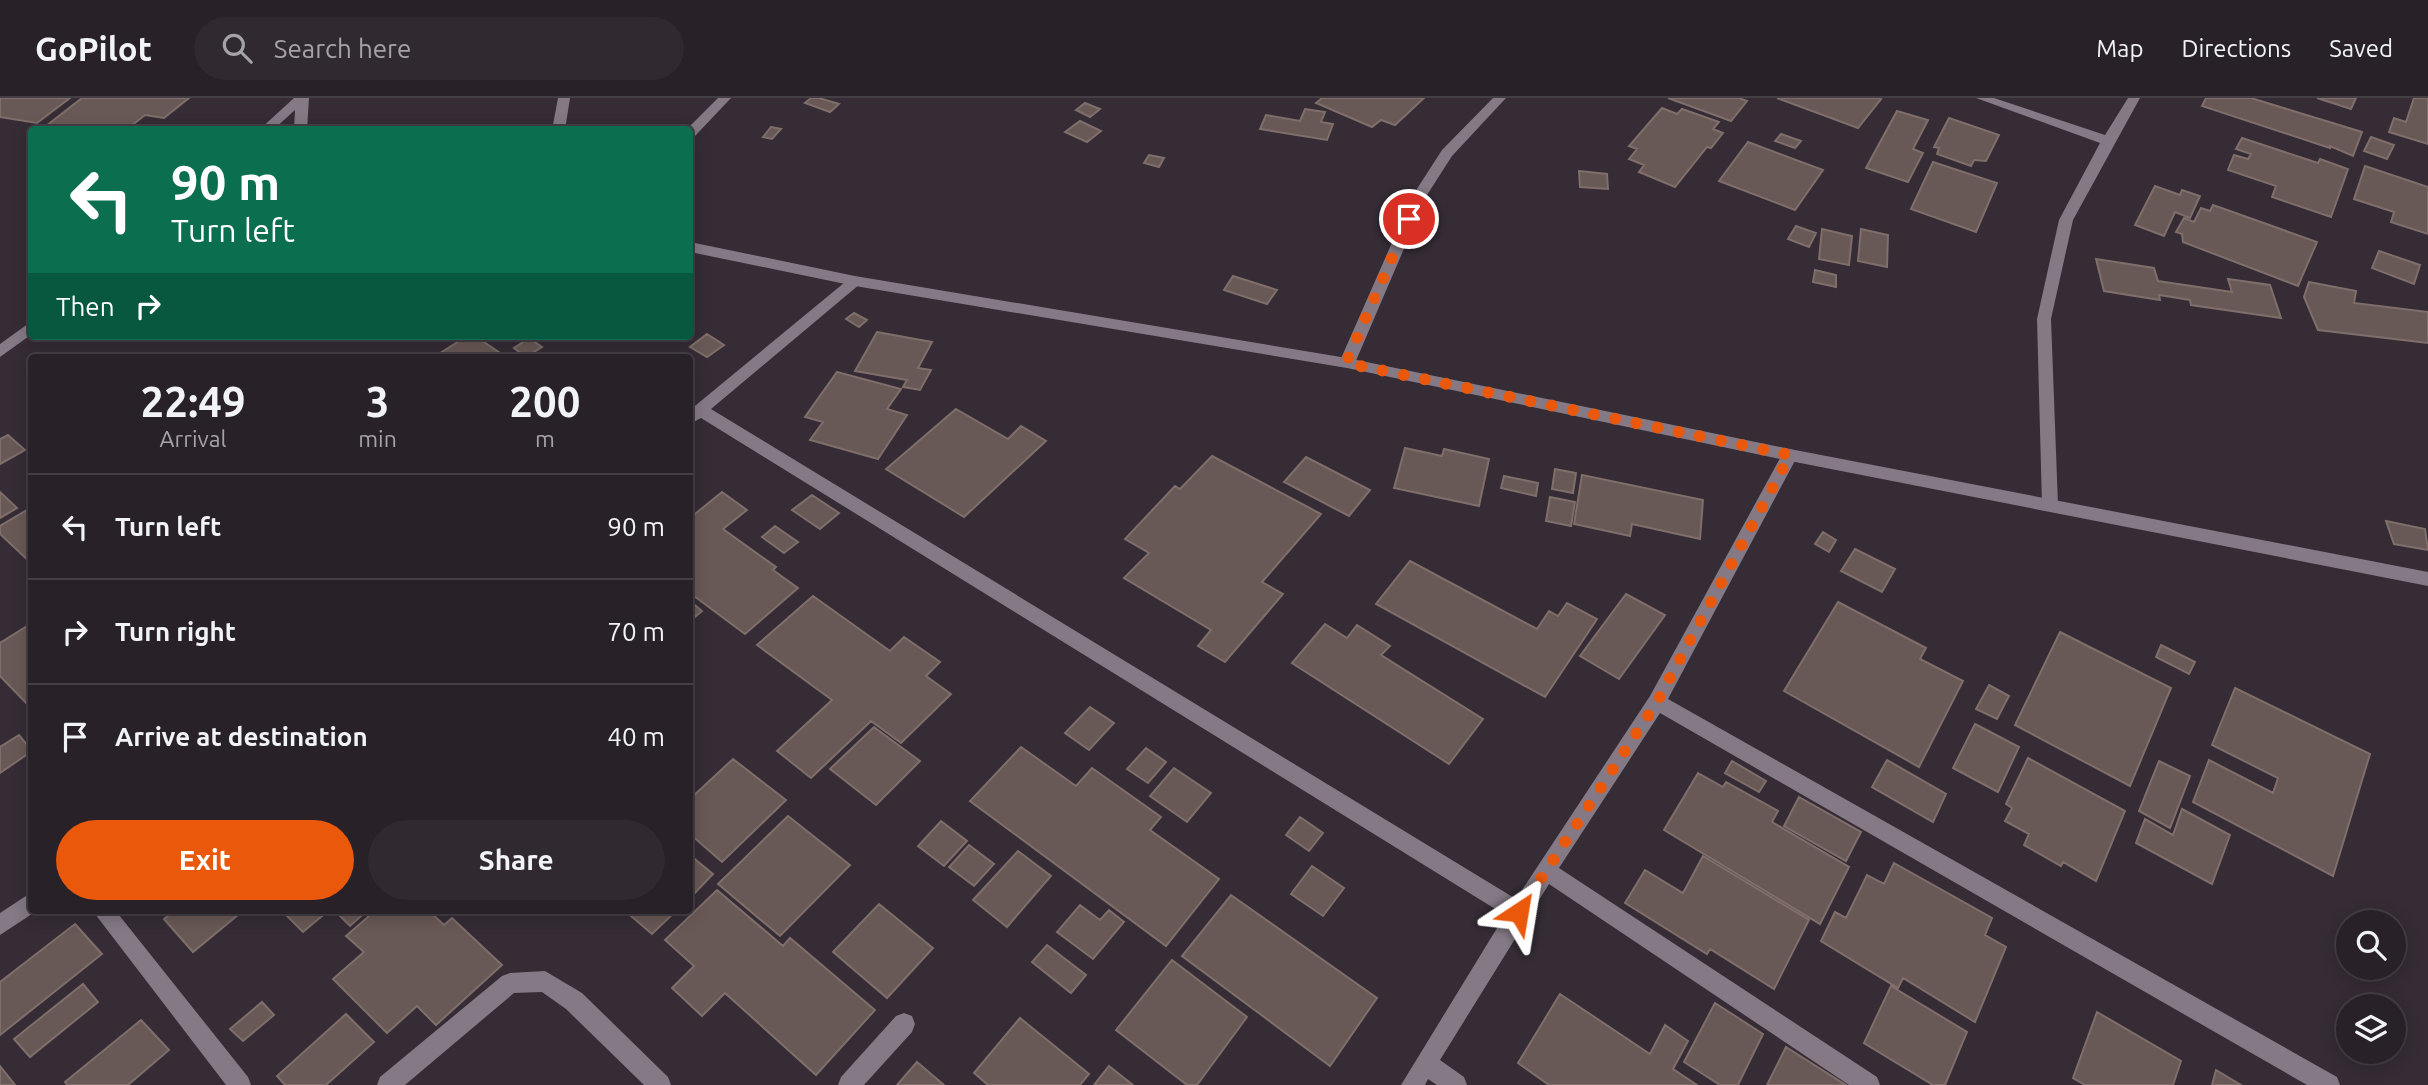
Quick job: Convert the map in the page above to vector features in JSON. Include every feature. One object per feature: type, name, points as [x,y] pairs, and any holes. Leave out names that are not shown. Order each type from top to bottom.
[{"type":"street","points":[[270,126],[302,98]]},
{"type":"street","points":[[300,126],[302,98]]},
{"type":"street","points":[[559,126],[564,98]]},
{"type":"street","points":[[693,130],[724,98]]},
{"type":"street","points":[[1346,363],[1420,195],[1447,153],[1500,98]]},
{"type":"street","points":[[1982,98],[2108,141]]},
{"type":"street","points":[[2050,505],[2044,319],[2066,220],[2134,98]]},
{"type":"street","points":[[693,248],[855,281],[1346,363],[1790,455],[2428,579]]},
{"type":"street","points":[[855,281],[695,414],[1519,912]]},
{"type":"street","points":[[0,352],[28,329]]},
{"type":"street","points":[[1412,1085],[1519,912],[1657,702],[1790,455]]},
{"type":"street","points":[[1657,702],[2329,1085]]},
{"type":"street","points":[[1546,871],[1869,1085]]},
{"type":"street","points":[[0,925],[28,905]]},
{"type":"street","points":[[105,914],[240,1085]]},
{"type":"street","points":[[388,1085],[510,983],[545,981],[574,1001],[660,1085]]},
{"type":"street","points":[[849,1085],[904,1024]]},
{"type":"street","points":[[1426,1064],[1456,1085]]},
{"type":"building","points":[[0,98],[70,98],[37,123],[0,117]]},
{"type":"building","points":[[82,98],[189,98],[164,118],[145,115],[131,126],[46,126]]},
{"type":"building","points":[[811,98],[839,104],[830,112],[805,103]]},
{"type":"building","points":[[1322,98],[1424,98],[1395,125],[1381,120],[1372,127],[1316,103]]},
{"type":"building","points":[[1668,98],[1739,98],[1747,101],[1731,121]]},
{"type":"building","points":[[1777,98],[1879,98],[1881,99],[1858,128]]},
{"type":"building","points":[[2206,98],[2251,98],[2362,132],[2353,156],[2330,146],[2202,106]]},
{"type":"building","points":[[2317,98],[2356,98],[2351,109]]},
{"type":"building","points":[[2414,98],[2428,98],[2428,144],[2389,132],[2394,118],[2406,122]]},
{"type":"building","points":[[1085,103],[1100,109],[1090,117],[1076,110]]},
{"type":"building","points":[[1662,108],[1677,114],[1682,109],[1719,122],[1713,129],[1723,133],[1711,148],[1707,147],[1675,187],[1639,172],[1644,165],[1629,159],[1637,149],[1629,146]]},
{"type":"building","points":[[1305,109],[1325,112],[1321,122],[1333,124],[1327,140],[1260,129],[1266,115],[1300,121]]},
{"type":"building","points":[[1897,111],[1928,120],[1913,149],[1923,153],[1908,182],[1866,168]]},
{"type":"building","points":[[1949,118],[1999,135],[1986,161],[1974,160],[1971,166],[1937,154],[1939,148],[1934,147]]},
{"type":"building","points":[[1080,121],[1101,131],[1087,142],[1065,132]]},
{"type":"building","points":[[771,127],[781,129],[772,139],[763,137]]},
{"type":"building","points":[[1781,134],[1801,141],[1795,148],[1775,141]]},
{"type":"building","points":[[2371,137],[2394,145],[2387,159],[2364,151]]},
{"type":"building","points":[[2242,138],[2318,163],[2320,159],[2348,169],[2331,217],[2272,197],[2276,186],[2228,170],[2234,155],[2248,159],[2251,154],[2236,149]]},
{"type":"building","points":[[1748,142],[1823,170],[1795,210],[1719,181]]},
{"type":"building","points":[[1149,155],[1164,158],[1159,167],[1144,163]]},
{"type":"building","points":[[1933,162],[1997,183],[1976,232],[1911,209]]},
{"type":"building","points":[[2365,166],[2428,187],[2428,234],[2391,222],[2394,212],[2354,199]]},
{"type":"building","points":[[1579,171],[1607,174],[1608,189],[1580,187]]},
{"type":"building","points":[[2155,186],[2180,195],[2182,190],[2200,196],[2190,218],[2175,212],[2164,236],[2135,225]]},
{"type":"building","points":[[2213,205],[2317,242],[2298,286],[2183,242],[2182,234],[2176,232],[2184,218],[2194,222],[2201,208],[2210,211]]},
{"type":"building","points":[[1796,226],[1816,233],[1809,247],[1788,239]]},
{"type":"building","points":[[1822,229],[1852,236],[1849,265],[1819,259]]},
{"type":"building","points":[[1861,229],[1888,235],[1887,267],[1858,261]]},
{"type":"building","points":[[2379,251],[2420,265],[2414,284],[2372,268]]},
{"type":"building","points":[[2096,259],[2154,268],[2158,281],[2232,292],[2228,279],[2270,285],[2281,318],[2191,305],[2190,300],[2159,295],[2160,300],[2104,291]]},
{"type":"building","points":[[1815,270],[1836,275],[1836,287],[1813,282]]},
{"type":"building","points":[[1233,276],[1277,290],[1267,304],[1224,290]]},
{"type":"building","points":[[2309,282],[2356,291],[2354,303],[2428,312],[2428,343],[2318,330],[2304,297]]},
{"type":"building","points":[[854,313],[867,320],[859,327],[846,319]]},
{"type":"building","points":[[877,332],[932,342],[918,368],[931,370],[920,390],[903,387],[907,380],[855,371]]},
{"type":"building","points":[[707,334],[724,345],[707,357],[690,347]]},
{"type":"building","points":[[461,340],[481,340],[502,354],[439,354]]},
{"type":"building","points":[[526,340],[532,340],[542,347],[531,354],[522,354],[514,348]]},
{"type":"building","points":[[837,372],[901,389],[887,409],[907,415],[878,459],[810,440],[823,422],[805,417]]},
{"type":"building","points":[[956,409],[1008,439],[1021,426],[1046,441],[964,517],[886,469]]},
{"type":"building","points":[[8,435],[25,450],[0,464],[0,439]]},
{"type":"building","points":[[1405,448],[1442,456],[1444,449],[1489,459],[1479,506],[1394,488]]},
{"type":"building","points":[[1212,456],[1321,514],[1262,582],[1283,594],[1225,662],[1198,646],[1211,630],[1124,578],[1149,553],[1125,539],[1175,486],[1180,489]]},
{"type":"building","points":[[1306,457],[1370,490],[1349,516],[1284,482]]},
{"type":"building","points":[[1555,469],[1576,473],[1573,493],[1552,489]]},
{"type":"building","points":[[1582,475],[1703,500],[1700,539],[1632,524],[1630,536],[1574,524]]},
{"type":"building","points":[[1504,476],[1538,483],[1536,496],[1501,488]]},
{"type":"building","points":[[0,492],[17,508],[0,518]]},
{"type":"building","points":[[722,492],[747,510],[723,529],[776,567],[773,570],[798,588],[745,634],[693,595],[693,516]]},
{"type":"building","points":[[812,495],[839,513],[820,529],[792,510]]},
{"type":"building","points":[[1550,497],[1575,502],[1571,526],[1546,521]]},
{"type":"building","points":[[28,509],[28,560],[0,534],[0,526]]},
{"type":"building","points":[[2386,521],[2425,529],[2428,550],[2394,544]]},
{"type":"building","points":[[775,526],[798,542],[784,553],[762,537]]},
{"type":"building","points":[[1823,532],[1836,540],[1829,552],[1815,544]]},
{"type":"building","points":[[1855,549],[1895,569],[1882,592],[1841,571]]},
{"type":"building","points":[[1410,561],[1537,629],[1549,611],[1558,616],[1567,603],[1597,619],[1545,697],[1376,604]]},
{"type":"building","points":[[1626,594],[1665,615],[1619,679],[1580,656]]},
{"type":"building","points":[[813,596],[890,651],[904,637],[940,662],[926,676],[951,694],[901,743],[871,721],[811,778],[777,751],[832,700],[757,645]]},
{"type":"building","points":[[1838,602],[1926,648],[1920,659],[1963,681],[1919,767],[1784,691]]},
{"type":"building","points":[[693,604],[702,611],[693,618]]},
{"type":"building","points":[[1325,624],[1347,638],[1357,625],[1390,646],[1381,655],[1483,719],[1449,764],[1292,663]]},
{"type":"building","points":[[28,626],[28,705],[0,676],[0,643]]},
{"type":"building","points":[[2060,632],[2171,688],[2130,786],[2015,725]]},
{"type":"building","points":[[2161,645],[2195,662],[2189,674],[2156,657]]},
{"type":"building","points":[[1989,685],[2009,696],[1997,719],[1976,709]]},
{"type":"building","points":[[2235,688],[2370,754],[2333,876],[2193,802],[2209,760],[2273,793],[2278,778],[2212,745]]},
{"type":"building","points":[[1090,707],[1114,723],[1089,750],[1065,733]]},
{"type":"building","points":[[1975,724],[2019,747],[1998,792],[1953,768]]},
{"type":"building","points":[[874,727],[920,761],[876,805],[830,769]]},
{"type":"building","points":[[19,735],[28,746],[28,754],[0,773],[0,747]]},
{"type":"building","points":[[1021,747],[1076,786],[1092,768],[1161,817],[1150,830],[1219,879],[1166,946],[970,801]]},
{"type":"building","points":[[1146,748],[1166,762],[1148,783],[1127,769]]},
{"type":"building","points":[[2028,758],[2125,811],[2096,881],[2063,862],[2061,866],[2024,845],[2029,834],[2005,821],[2012,808],[2006,804]]},
{"type":"building","points":[[733,759],[786,800],[722,862],[693,837],[693,796]]},
{"type":"building","points":[[1887,760],[1946,794],[1933,822],[1872,787]]},
{"type":"building","points":[[1732,761],[1766,781],[1759,792],[1725,773]]},
{"type":"building","points":[[2159,761],[2190,776],[2170,828],[2139,811]]},
{"type":"building","points":[[1174,768],[1211,793],[1187,822],[1150,796]]},
{"type":"building","points":[[1698,773],[1723,787],[1726,782],[1778,811],[1772,822],[1849,867],[1820,924],[1664,830]]},
{"type":"building","points":[[1799,797],[1861,832],[1846,861],[1784,826]]},
{"type":"building","points":[[2182,809],[2230,835],[2212,884],[2136,843],[2145,819],[2173,835]]},
{"type":"building","points":[[788,816],[850,865],[780,936],[718,884]]},
{"type":"building","points":[[1300,817],[1323,833],[1309,851],[1286,835]]},
{"type":"building","points":[[941,821],[967,841],[944,866],[918,846]]},
{"type":"building","points":[[969,845],[994,864],[974,886],[949,867]]},
{"type":"building","points":[[1018,851],[1051,876],[1007,927],[973,900]]},
{"type":"building","points":[[1703,856],[1809,920],[1774,989],[1710,949],[1707,954],[1625,903],[1645,870],[1683,893]]},
{"type":"building","points":[[693,857],[713,874],[693,895]]},
{"type":"building","points":[[1894,863],[1992,918],[1985,935],[2006,947],[1975,1022],[1903,978],[1898,988],[1821,941],[1835,912],[1846,918],[1867,875],[1884,884]]},
{"type":"building","points":[[1312,866],[1344,888],[1323,916],[1291,894]]},
{"type":"building","points":[[717,890],[783,946],[790,938],[875,1010],[816,1075],[725,993],[702,1016],[672,988],[694,966],[665,940]]},
{"type":"building","points":[[1231,895],[1377,998],[1330,1066],[1182,956]]},
{"type":"building","points":[[879,904],[933,948],[887,998],[833,952]]},
{"type":"building","points":[[1080,905],[1100,920],[1109,910],[1124,922],[1093,959],[1057,932]]},
{"type":"building","points":[[170,914],[239,914],[193,952],[164,919]]},
{"type":"building","points":[[285,914],[325,914],[303,932]]},
{"type":"building","points":[[338,914],[364,914],[350,926]]},
{"type":"building","points":[[371,914],[432,914],[444,925],[452,918],[502,965],[436,1025],[417,1006],[387,1033],[333,979],[364,952],[346,936]]},
{"type":"building","points":[[629,914],[673,914],[652,934]]},
{"type":"building","points":[[75,924],[102,954],[0,1035],[0,982]]},
{"type":"building","points":[[1047,945],[1086,975],[1071,993],[1032,962]]},
{"type":"building","points":[[1172,960],[1247,1017],[1197,1085],[1187,1085],[1116,1030]]},
{"type":"building","points":[[83,984],[98,1002],[30,1057],[14,1039]]},
{"type":"building","points":[[1891,986],[1967,1032],[1945,1085],[1933,1085],[1864,1043]]},
{"type":"building","points":[[1560,994],[1650,1054],[1665,1025],[1688,1041],[1673,1069],[1697,1085],[1549,1085],[1518,1063]]},
{"type":"building","points":[[262,1002],[274,1015],[243,1041],[230,1029]]},
{"type":"building","points":[[1715,1003],[1763,1034],[1738,1085],[1720,1085],[1684,1062]]},
{"type":"building","points":[[2097,1012],[2181,1061],[2173,1085],[2085,1085],[2073,1078]]},
{"type":"building","points":[[346,1014],[374,1042],[326,1085],[285,1085],[277,1076]]},
{"type":"building","points":[[1020,1018],[1089,1074],[1080,1085],[988,1085],[974,1073]]},
{"type":"building","points":[[141,1020],[169,1050],[128,1085],[67,1085],[65,1082]]},
{"type":"building","points":[[1786,1047],[1846,1085],[1767,1085]]},
{"type":"building","points":[[917,1062],[944,1085],[897,1085]]},
{"type":"building","points":[[0,1066],[15,1085],[0,1085]]},
{"type":"building","points":[[1109,1066],[1133,1085],[1094,1085]]},
{"type":"building","points":[[2216,1070],[2241,1085],[2212,1085]]},
{"type":"route","points":[[1409,219],[1346,363],[1790,455],[1657,702],[1519,912]]}]
